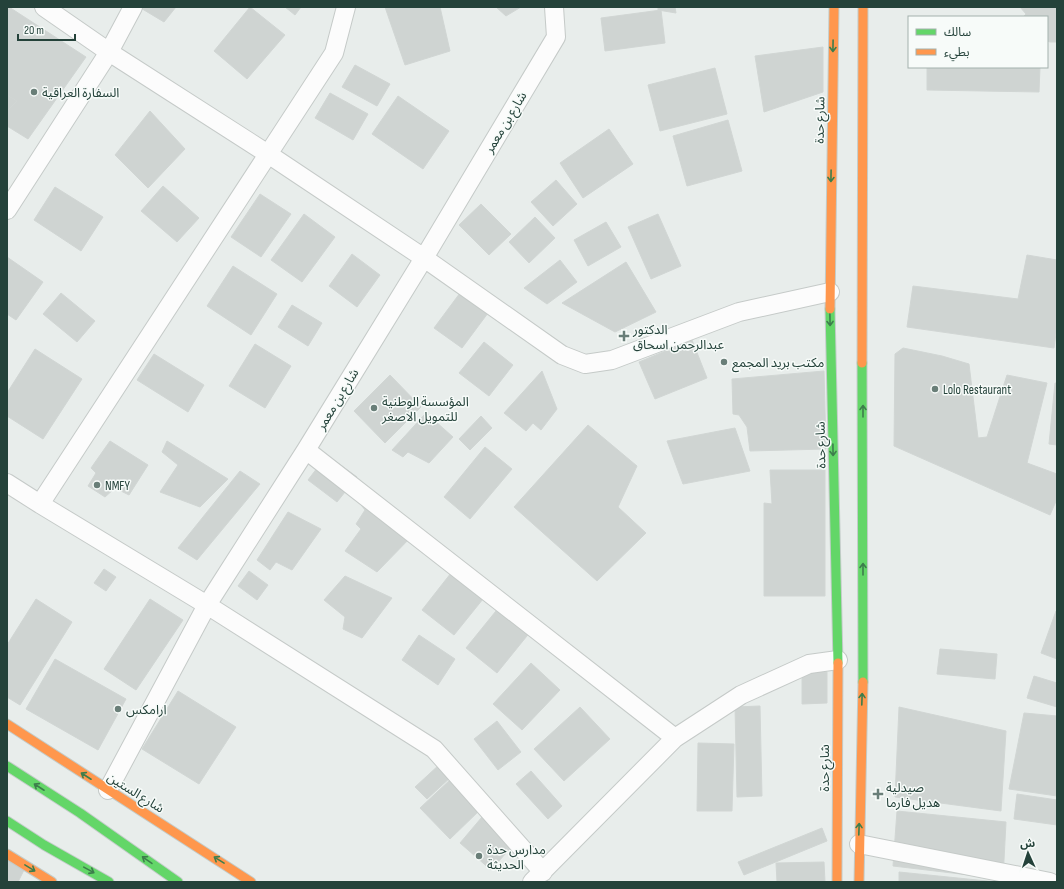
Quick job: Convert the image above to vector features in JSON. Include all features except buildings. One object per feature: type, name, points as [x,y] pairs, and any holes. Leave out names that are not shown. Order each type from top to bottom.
[{"type":"main road","name":"شارع حدة","points":[[834,7],[830,292],[838,660],[837,882]]},
{"type":"main road","points":[[859,882],[863,662],[863,7]]},
{"type":"main road","name":"شارع الستين","points":[[7,724],[251,882]]},
{"type":"main road","points":[[7,766],[80,813],[178,882]]},
{"type":"main road","points":[[7,821],[44,845],[109,882]]},
{"type":"main road","points":[[44,845],[73,872]]},
{"type":"main road","points":[[7,854],[52,882]]},
{"type":"street","points":[[44,7],[109,52],[268,154],[424,258],[562,355],[585,364],[612,360],[739,312],[830,292]]},
{"type":"street","points":[[7,210],[109,52],[133,7]]},
{"type":"street","points":[[40,504],[334,53],[346,7]]},
{"type":"street","name":"شارع بن معمر","points":[[108,790],[206,605],[306,450],[424,258],[556,37],[554,7]]},
{"type":"street","points":[[306,450],[675,738]]},
{"type":"street","points":[[7,483],[206,605],[434,749],[537,877],[675,738],[741,695],[809,664],[838,660]]},
{"type":"street","points":[[859,844],[1050,882]]},
{"type":"traffic: fast","points":[[830,309],[838,663]]},
{"type":"traffic: fast","points":[[862,363],[863,682]]},
{"type":"traffic: fast","points":[[7,766],[80,813],[178,882]]},
{"type":"traffic: fast","points":[[7,821],[44,845],[109,882]]},
{"type":"traffic: slow","points":[[830,309],[834,7]]},
{"type":"traffic: slow","points":[[862,363],[863,7]]},
{"type":"traffic: slow","points":[[837,882],[838,663]]},
{"type":"traffic: slow","points":[[859,882],[863,682]]},
{"type":"traffic: slow","points":[[7,724],[251,882]]},
{"type":"traffic: slow","points":[[7,854],[52,882]]},
{"type":"place","name":"السفارة العراقية","points":[[34,92]]},
{"type":"place","name":"الدكتور عبدالرحمن اسحاق","points":[[624,336]]},
{"type":"place","name":"مكتب بريد المجمع","points":[[724,362]]},
{"type":"place","name":"Lolo Restaurant","points":[[935,389]]},
{"type":"place","name":"المؤسسة الوطنية للتمويل الاصغر","points":[[374,408]]},
{"type":"place","name":"NMFY","points":[[97,485]]},
{"type":"place","name":"ارامكس","points":[[118,709]]},
{"type":"place","name":"صيدلية هديل فارما","points":[[878,794]]},
{"type":"place","name":"مدارس حدة الحديثة","points":[[479,856]]}]
